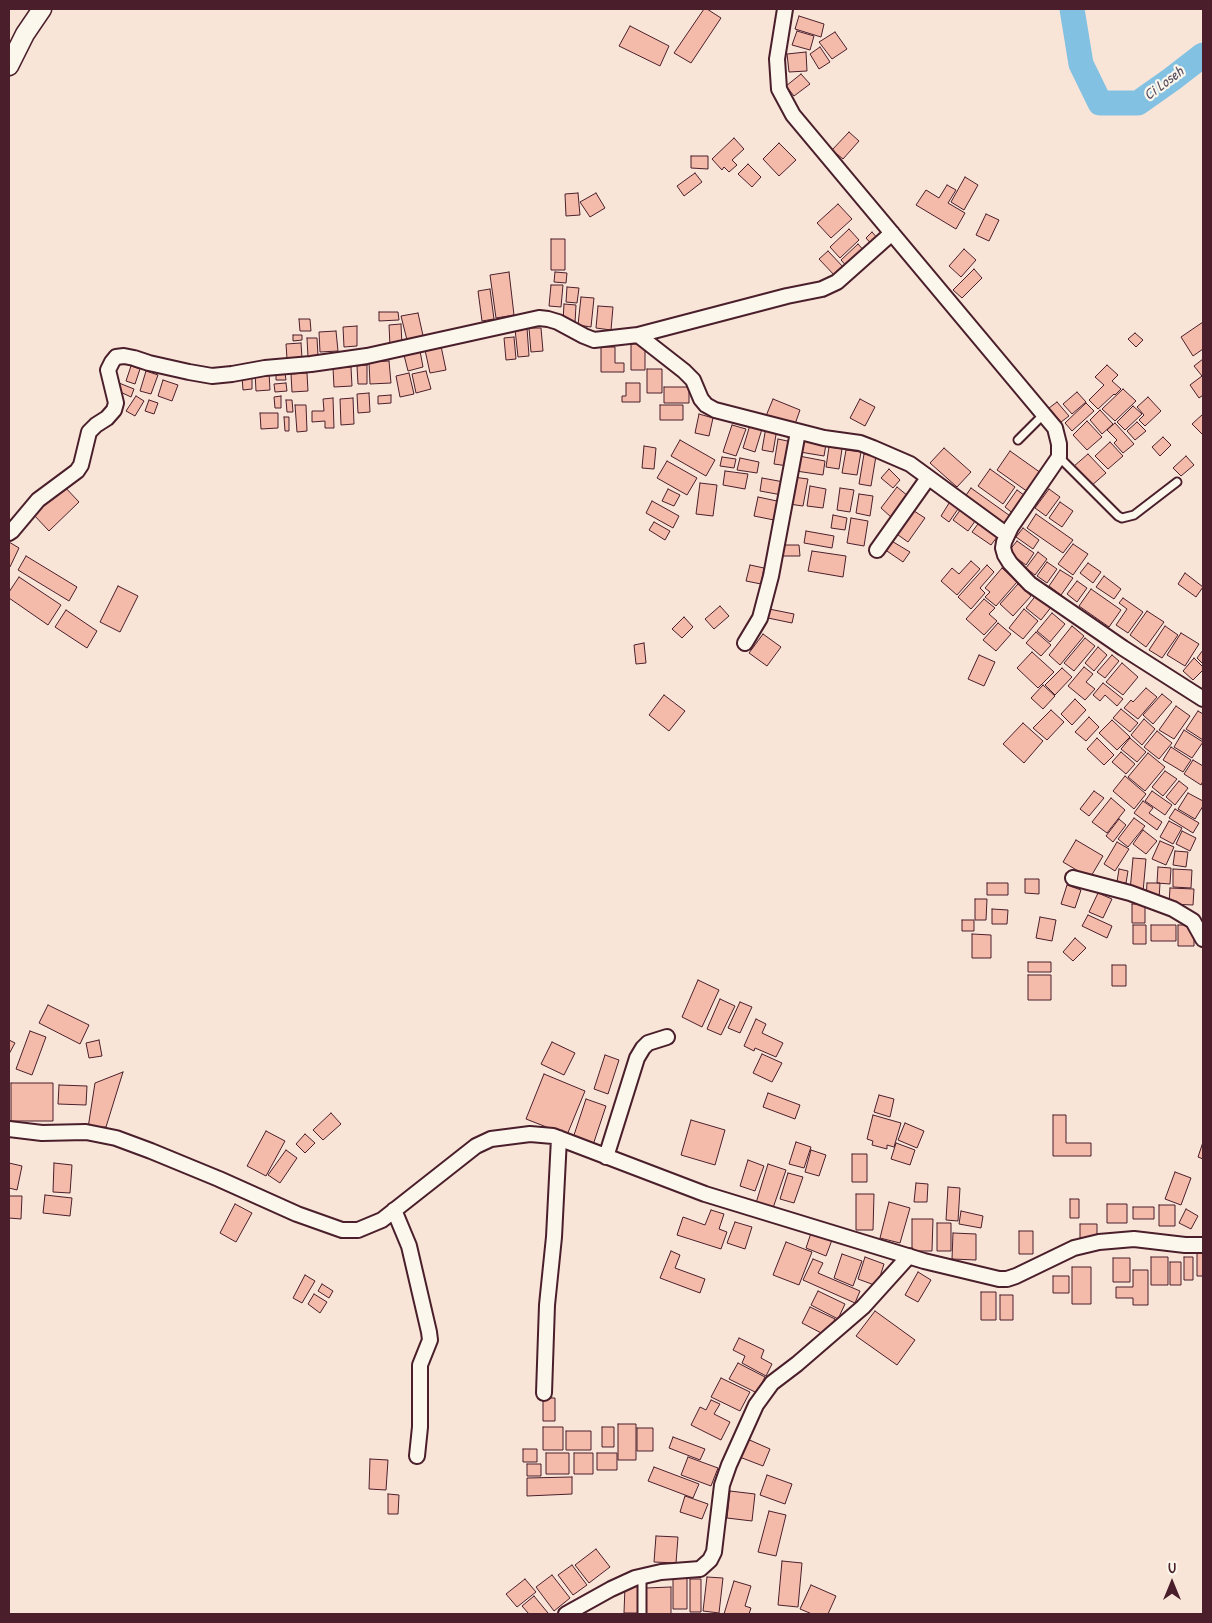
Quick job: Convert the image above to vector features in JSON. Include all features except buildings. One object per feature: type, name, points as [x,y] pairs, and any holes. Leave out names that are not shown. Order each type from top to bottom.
[{"type":"street","points":[[9,66],[25,34],[42,9]]},
{"type":"street","points":[[785,9],[777,59],[779,89],[793,115],[892,233],[1040,418],[1055,428],[1059,444],[1059,457],[1011,527],[1003,548],[1005,555],[1030,584],[1123,648],[1203,699]]},
{"type":"street","points":[[9,533],[38,500],[77,471],[81,465],[89,432],[114,410],[116,403],[108,370],[116,357],[124,356],[175,370],[212,376],[367,356],[539,318],[558,322],[594,340],[638,335],[822,289],[837,282],[892,233]]},
{"type":"street","points":[[638,335],[684,371],[692,380],[701,399],[706,405],[715,410],[798,432],[860,443],[873,448],[910,464],[1007,535]]},
{"type":"street","points":[[745,642],[760,618],[772,576],[798,432]]},
{"type":"street","points":[[877,550],[928,478]]},
{"type":"street","points":[[1072,878],[1130,894],[1173,910],[1193,921],[1203,939]]},
{"type":"street","points":[[606,1157],[637,1058],[648,1043],[667,1037]]},
{"type":"street","points":[[9,1129],[42,1133],[86,1132],[116,1138],[151,1151],[297,1214],[342,1230],[358,1230],[382,1220],[476,1146],[491,1139],[530,1134],[559,1138],[705,1194],[909,1256],[999,1279],[1007,1279],[1074,1248],[1099,1242],[1134,1239],[1185,1245],[1203,1244]]},
{"type":"street","points":[[544,1393],[547,1305],[554,1237],[559,1138]]},
{"type":"street","points":[[394,1210],[410,1246],[430,1340],[420,1365],[420,1426],[417,1456]]},
{"type":"street","points":[[566,1614],[611,1589],[642,1576],[661,1572],[700,1569],[710,1560],[714,1552],[714,1536],[722,1485],[756,1405],[772,1383],[798,1364],[862,1307],[909,1256]]},
{"type":"lane","points":[[1018,440],[1040,418]]},
{"type":"lane","points":[[1059,457],[1122,518],[1134,515],[1177,482]]},
{"type":"lane","points":[[642,1576],[642,1614]]},
{"type":"waterway","name":"Ci Loseh","points":[[1072,9],[1081,64],[1100,103],[1138,103],[1203,55]]}]
